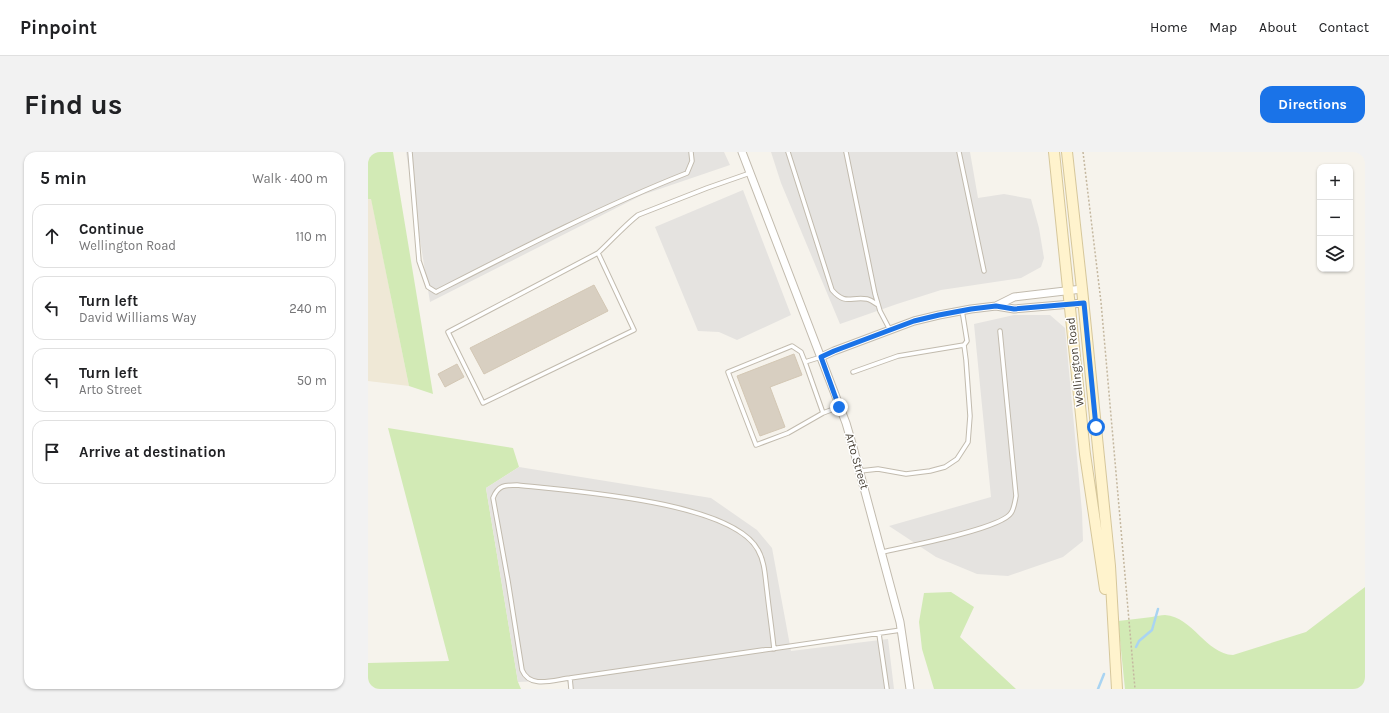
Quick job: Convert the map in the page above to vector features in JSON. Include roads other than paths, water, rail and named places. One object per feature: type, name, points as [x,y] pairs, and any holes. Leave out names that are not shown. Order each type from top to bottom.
[{"type":"main road","name":"Wellington Road","points":[[1054,152],[1085,454],[1114,643]]},
{"type":"main road","name":"Wellington Road","points":[[1067,152],[1084,303],[1110,566],[1118,689]]},
{"type":"street","name":"Arto Street","points":[[742,152],[821,357],[860,471],[902,630],[910,689]]},
{"type":"street","points":[[996,306],[1014,297],[1082,288]]},
{"type":"street","points":[[821,357],[914,321],[962,310],[996,306],[1014,309],[1084,303]]},
{"type":"lane","points":[[410,152],[419,261],[428,287],[436,292],[526,246],[634,194],[687,172],[692,161],[691,152]]},
{"type":"lane","points":[[788,152],[832,290],[838,297],[844,300],[861,298],[869,299],[878,305]]},
{"type":"lane","points":[[846,152],[873,286],[878,305],[890,330]]},
{"type":"lane","points":[[959,152],[984,271]]},
{"type":"lane","points":[[598,253],[634,330],[483,403],[448,332],[598,253],[630,222],[642,213],[750,173]]},
{"type":"lane","points":[[860,471],[878,469],[906,474],[930,471],[945,467],[957,459],[968,442],[970,416],[964,345],[967,341],[962,310]]},
{"type":"lane","points":[[882,552],[940,540],[1000,522],[1011,514],[1016,496],[1000,331]]},
{"type":"lane","points":[[853,372],[898,356],[964,345]]},
{"type":"lane","points":[[823,413],[801,352],[792,346],[728,372],[756,445],[788,433],[823,413],[839,407]]},
{"type":"lane","points":[[805,362],[821,357]]},
{"type":"lane","points":[[774,649],[763,560],[754,543],[747,536],[736,529],[691,510],[639,499],[517,484],[500,487],[495,491],[493,498],[522,670],[528,679],[537,682],[570,678],[774,649],[879,634],[902,630]]},
{"type":"lane","points":[[879,634],[887,689]]},
{"type":"lane","points":[[570,678],[571,689]]},
{"type":"waterway","points":[[1136,647],[1139,641],[1152,630],[1158,609]]},
{"type":"waterway","points":[[1098,689],[1104,674]]}]
